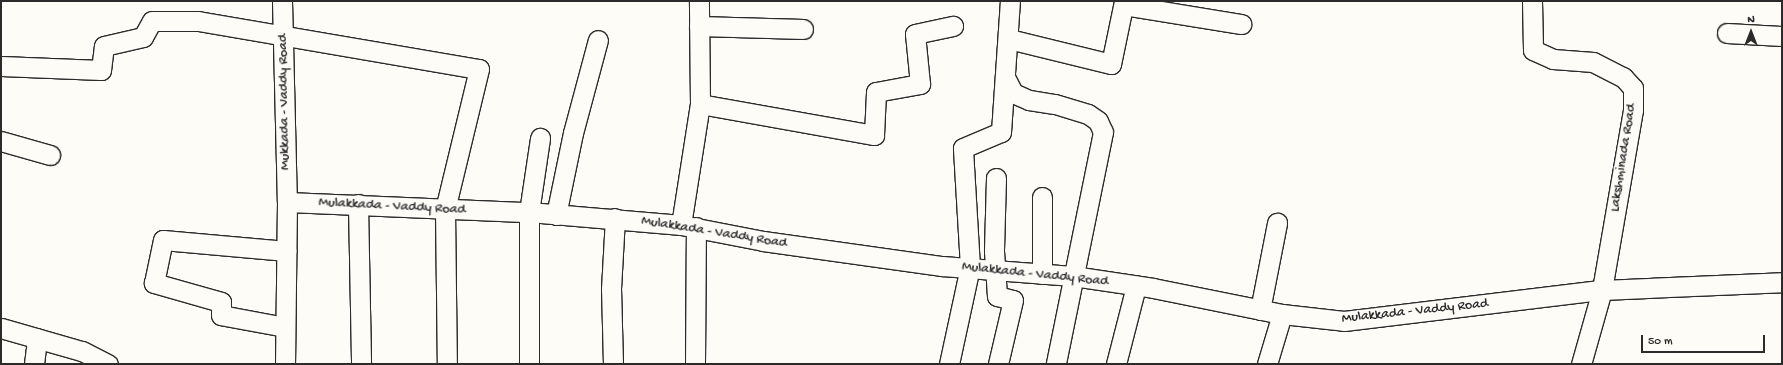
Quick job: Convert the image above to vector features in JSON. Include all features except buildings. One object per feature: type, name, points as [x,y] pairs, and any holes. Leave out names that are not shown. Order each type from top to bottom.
[{"type":"street","name":"Mukkada - Vaddy Road","points":[[282,1],[287,202],[285,364]]},
{"type":"street","points":[[695,364],[689,226],[700,104],[699,1]]},
{"type":"street","points":[[949,364],[970,267],[963,148],[1001,132],[1009,39],[1010,1]]},
{"type":"street","name":"Lakshminada Road","points":[[1532,1],[1533,50],[1553,59],[1593,62],[1623,77],[1632,88],[1633,110],[1602,290]]},
{"type":"street","points":[[1009,39],[1111,64],[1124,3],[1241,24]]},
{"type":"street","points":[[1,66],[101,70],[104,46],[143,37],[152,21],[198,21],[284,37],[479,69],[445,210],[447,364]]},
{"type":"street","points":[[699,26],[803,29]]},
{"type":"street","points":[[700,104],[874,135],[876,92],[920,84],[915,34],[953,26]]},
{"type":"street","points":[[1727,33],[1782,36]]},
{"type":"street","points":[[556,215],[573,134],[598,40]]},
{"type":"street","points":[[1006,79],[1013,93],[1029,100],[1055,104],[1088,114],[1098,121],[1103,132],[1072,276],[1056,364]]},
{"type":"street","points":[[529,364],[529,212],[540,138]]},
{"type":"street","points":[[1,141],[50,155]]},
{"type":"street","points":[[996,178],[995,269],[997,296],[1013,300],[998,364]]},
{"type":"street","points":[[1042,197],[1042,274]]},
{"type":"street","name":"Mulakkada - Vaddy Road","points":[[287,202],[358,204],[445,210],[529,212],[615,218],[689,226],[763,241],[942,266],[1072,276],[1136,286],[1282,314],[1344,321],[1373,319],[1602,290],[1782,282]]},
{"type":"street","points":[[358,204],[361,364]]},
{"type":"street","points":[[613,364],[611,289],[615,218]]},
{"type":"street","points":[[1260,310],[1277,224]]},
{"type":"street","points":[[285,328],[221,315],[221,302],[154,283],[163,240],[286,252]]},
{"type":"street","points":[[1116,364],[1136,286]]},
{"type":"street","points":[[1581,364],[1602,290]]},
{"type":"street","points":[[1267,364],[1282,314]]},
{"type":"street","points":[[1,328],[82,351],[108,364]]},
{"type":"street","points":[[34,364],[37,338]]}]
